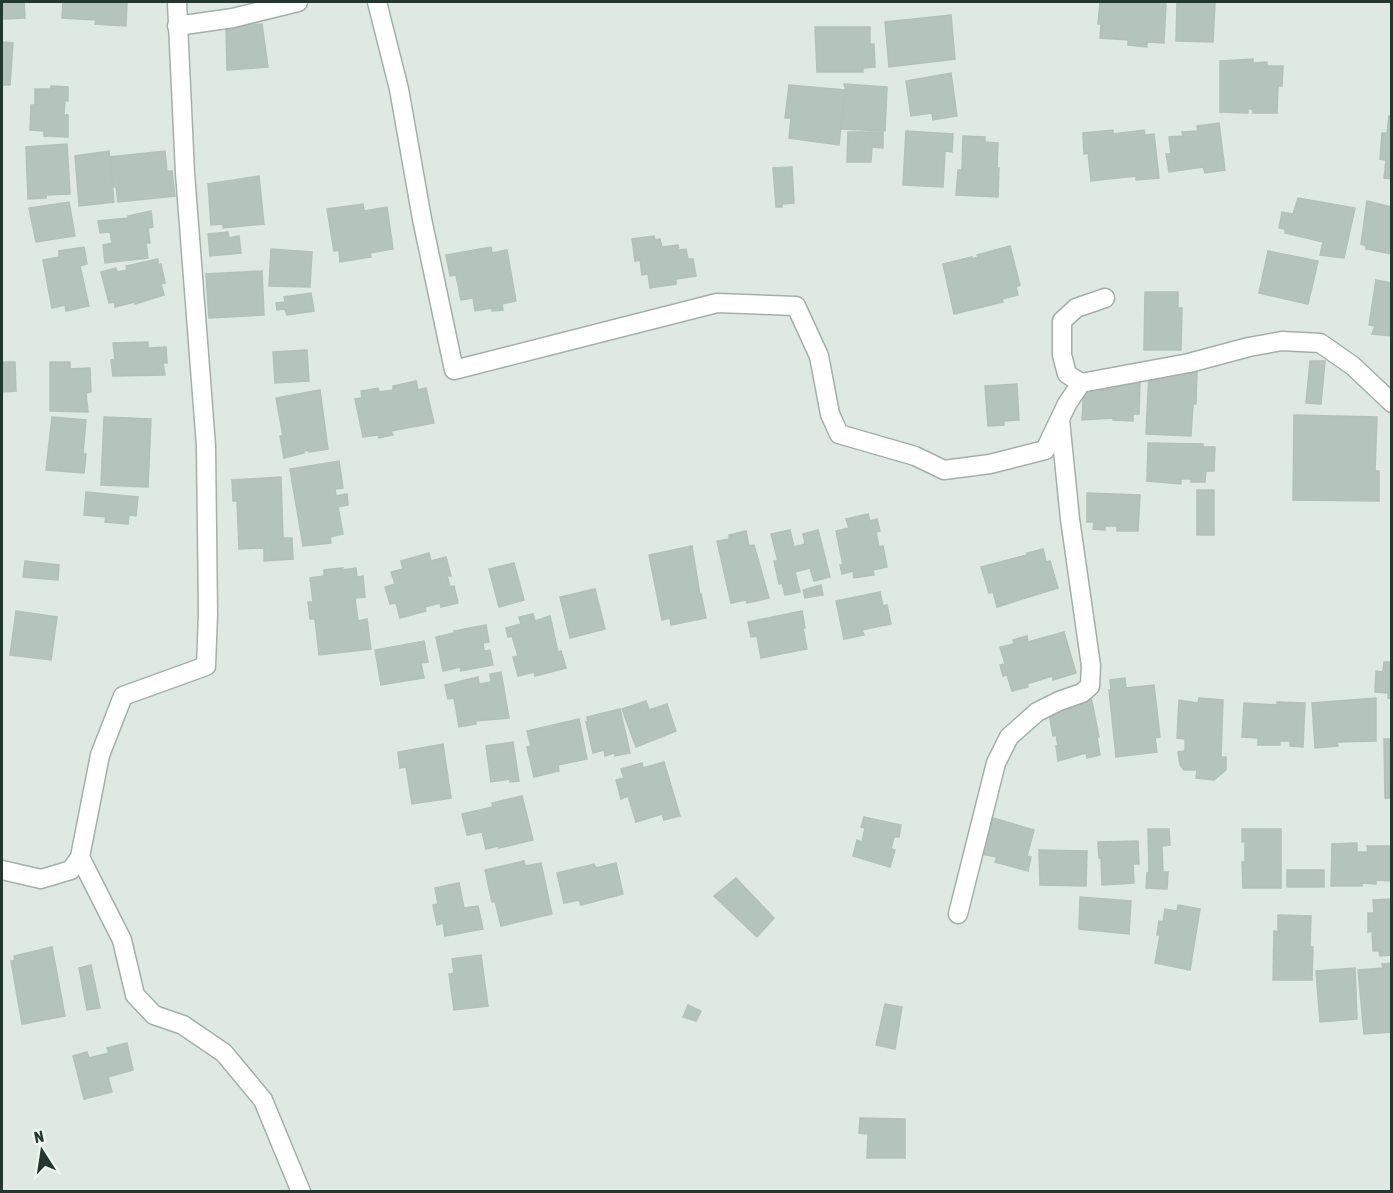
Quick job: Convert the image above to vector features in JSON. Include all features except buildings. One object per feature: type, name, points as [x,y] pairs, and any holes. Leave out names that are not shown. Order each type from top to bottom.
[{"type":"street","points":[[2,870],[41,879],[71,870],[80,857],[100,755],[123,696],[206,666],[208,614],[206,446],[185,173],[177,2]]},
{"type":"street","points":[[177,26],[233,18],[257,7],[298,2]]},
{"type":"street","points":[[377,2],[399,89],[422,219],[454,370],[717,303],[796,306],[819,356],[830,414],[839,434],[915,456],[944,470],[990,464],[1045,450],[1067,404],[1081,383]]},
{"type":"street","points":[[1105,298],[1076,308],[1062,321],[1062,355],[1067,374],[1081,383],[1189,363],[1282,341],[1320,343],[1353,366],[1392,403]]},
{"type":"street","points":[[958,914],[996,763],[1010,736],[1037,712],[1082,693],[1090,686],[1091,666],[1070,519],[1060,420]]},
{"type":"street","points":[[80,857],[122,940],[135,995],[154,1015],[183,1025],[224,1053],[263,1100],[301,1191]]}]
